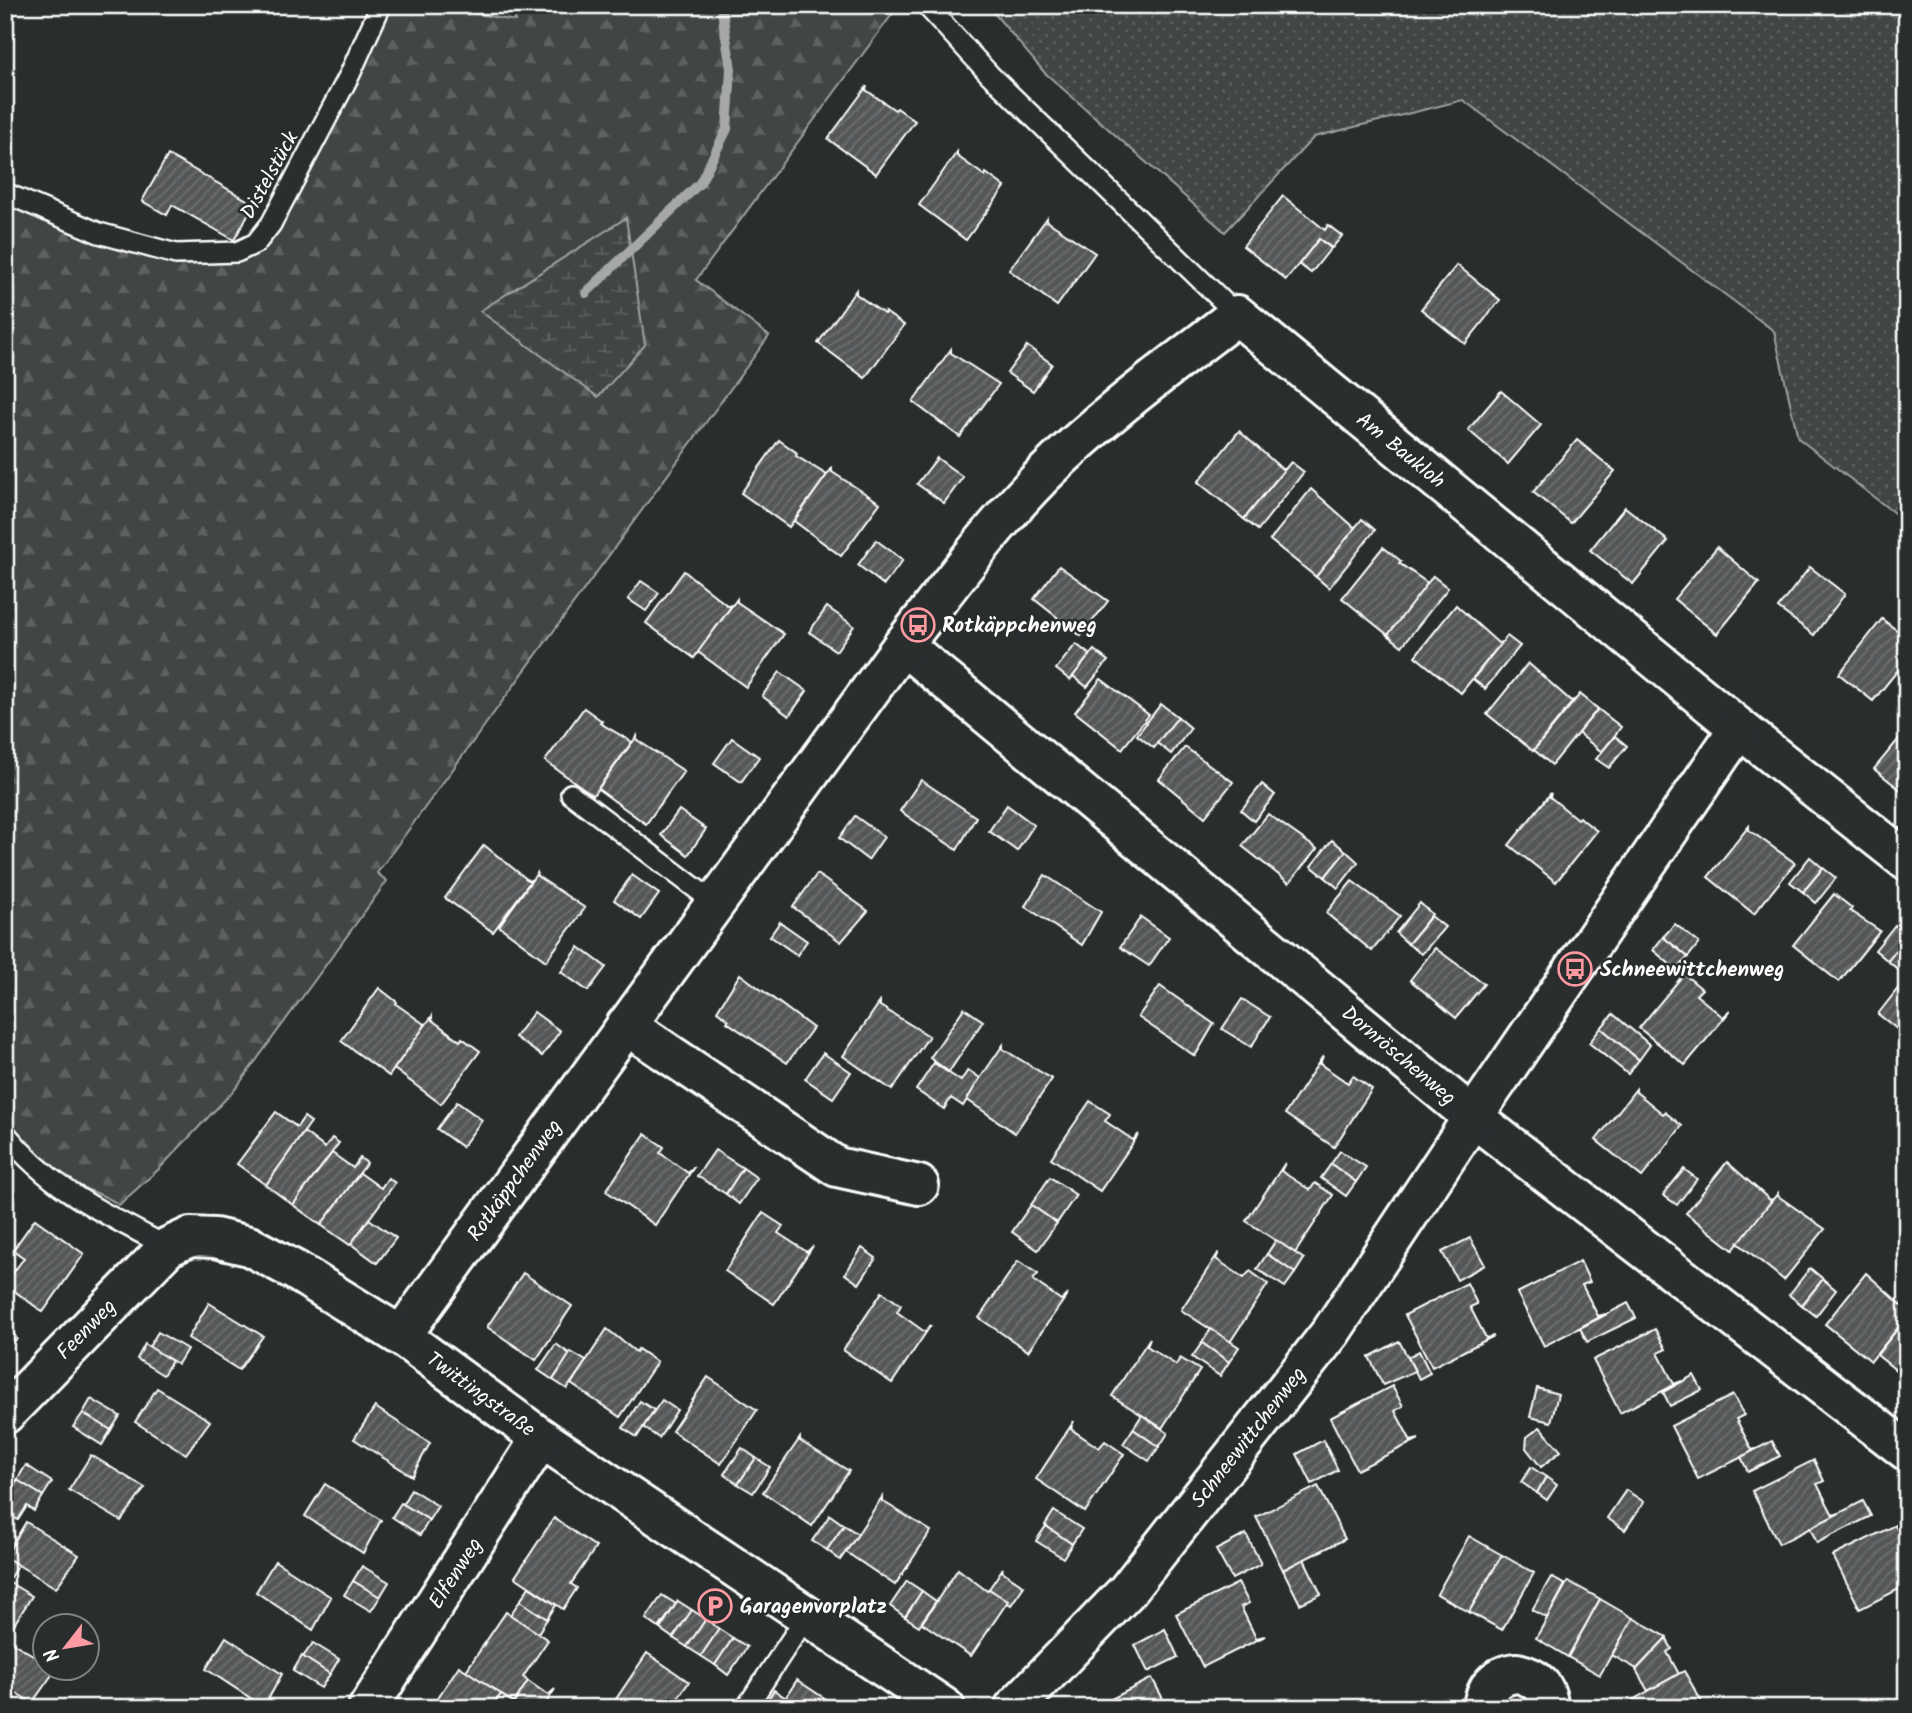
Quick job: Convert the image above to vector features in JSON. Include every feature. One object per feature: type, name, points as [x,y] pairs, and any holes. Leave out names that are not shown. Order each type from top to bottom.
[{"type":"street","name":"Rotkäppchenweg","points":[[401,1336],[903,645],[1043,475],[1123,404],[1237,315]]},
{"type":"street","name":"Am Baukloh","points":[[1237,315],[1739,728],[1907,861]]},
{"type":"street","name":"Dornröschenweg","points":[[903,645],[1473,1117],[1907,1451]]},
{"type":"street","name":"Schneewittchenweg","points":[[1014,1708],[1127,1591],[1331,1332],[1473,1117],[1739,728]]},
{"type":"street","points":[[626,1025],[837,1167],[919,1185]]},
{"type":"street","name":"Twittingstraße","points":[[168,1247],[190,1237],[215,1238],[249,1246],[401,1336],[541,1438],[945,1708]]},
{"type":"street","name":"Feenweg","points":[[5,1414],[168,1247]]},
{"type":"street","name":"Elfenweg","points":[[368,1708],[541,1438]]},
{"type":"street","points":[[1483,1708],[1488,1688],[1496,1679],[1517,1673],[1538,1681],[1545,1690],[1548,1708]]},
{"type":"lane","name":"Distelstück","points":[[5,192],[99,233],[176,254],[237,252],[256,243],[271,224],[350,74],[381,5]]},
{"type":"lane","name":"Am Baukloh","points":[[926,5],[990,75],[1237,315]]},
{"type":"lane","points":[[571,794],[715,903]]},
{"type":"lane","points":[[5,1133],[20,1152],[69,1195],[168,1247]]},
{"type":"lane","points":[[746,1708],[808,1614]]},
{"type":"green space","points":[[380,5],[431,5],[515,21],[517,5],[899,5],[696,280],[769,336],[377,873],[387,881],[236,1088],[159,1169],[119,1205],[64,1177],[37,1153],[5,1117],[5,193],[176,254],[256,243]]},
{"type":"green space","points":[[987,5],[1907,5],[1907,523],[1798,438],[1774,331],[1463,100],[1314,137],[1225,232],[1044,72]]},
{"type":"green space","points":[[626,218],[645,345],[598,397],[480,311]]},
{"type":"building","points":[[867,86],[866,90],[915,121],[876,174],[828,139]]},
{"type":"building","points":[[957,152],[957,156],[1005,187],[966,240],[919,205]]},
{"type":"building","points":[[168,155],[254,204],[234,240],[172,205],[167,215],[142,201]]},
{"type":"building","points":[[1283,196],[1325,230],[1328,225],[1342,236],[1332,248],[1319,239],[1286,280],[1243,246]]},
{"type":"building","points":[[1047,218],[1047,221],[1095,253],[1057,306],[1009,270]]},
{"type":"building","points":[[1319,239],[1331,248],[1311,273],[1299,264]]},
{"type":"building","points":[[1457,265],[1500,300],[1465,344],[1421,309]]},
{"type":"building","points":[[856,290],[856,294],[904,325],[865,378],[818,343]]},
{"type":"building","points":[[1027,346],[1052,364],[1033,391],[1007,373]]},
{"type":"building","points":[[951,349],[951,353],[999,384],[960,437],[913,402]]},
{"type":"building","points":[[1501,391],[1541,425],[1508,464],[1468,430]]},
{"type":"building","points":[[1239,431],[1285,469],[1244,519],[1198,482]]},
{"type":"building","points":[[779,440],[797,453],[796,456],[827,475],[789,527],[741,493]]},
{"type":"building","points":[[1577,440],[1615,471],[1571,523],[1533,492]]},
{"type":"building","points":[[937,458],[963,477],[944,503],[917,484]]},
{"type":"building","points":[[1291,462],[1304,472],[1258,530],[1244,519]]},
{"type":"building","points":[[832,468],[832,472],[880,503],[841,556],[794,521]]},
{"type":"building","points":[[1311,489],[1354,527],[1357,526],[1316,577],[1270,540]]},
{"type":"building","points":[[1625,507],[1668,541],[1633,584],[1590,550]]},
{"type":"building","points":[[1362,519],[1375,530],[1329,588],[1316,577]]},
{"type":"building","points":[[876,540],[903,560],[884,585],[858,565]]},
{"type":"building","points":[[1383,547],[1401,561],[1399,563],[1429,584],[1388,635],[1342,598]]},
{"type":"building","points":[[1717,547],[1759,583],[1717,634],[1674,599]]},
{"type":"building","points":[[1059,566],[1108,601],[1081,636],[1034,599]]},
{"type":"building","points":[[1810,567],[1845,594],[1814,635],[1778,608]]},
{"type":"building","points":[[684,571],[728,606],[732,605],[694,658],[646,623]]},
{"type":"building","points":[[1433,576],[1448,588],[1402,646],[1388,635]]},
{"type":"building","points":[[641,581],[659,593],[646,611],[628,599]]},
{"type":"building","points":[[737,599],[737,602],[784,634],[746,687],[698,652]]},
{"type":"building","points":[[1456,605],[1498,643],[1502,642],[1461,693],[1415,656]]},
{"type":"building","points":[[827,607],[854,626],[836,651],[809,632]]},
{"type":"building","points":[[1882,619],[1907,638],[1907,659],[1873,701],[1839,674]]},
{"type":"building","points":[[1507,636],[1520,646],[1485,689],[1473,679]]},
{"type":"building","points":[[1076,644],[1090,655],[1070,680],[1056,669]]},
{"type":"building","points":[[1094,650],[1108,661],[1087,687],[1073,676]]},
{"type":"building","points":[[1528,663],[1571,701],[1574,700],[1533,751],[1487,714]]},
{"type":"building","points":[[780,672],[807,691],[789,716],[762,696]]},
{"type":"building","points":[[1101,679],[1149,715],[1122,749],[1075,712]]},
{"type":"building","points":[[1580,694],[1598,709],[1552,765],[1534,750]]},
{"type":"building","points":[[1161,704],[1178,717],[1154,748],[1137,735]]},
{"type":"building","points":[[584,708],[602,721],[600,723],[632,742],[593,795],[545,761]]},
{"type":"building","points":[[1598,709],[1621,727],[1602,752],[1578,733]]},
{"type":"building","points":[[1178,717],[1191,728],[1171,754],[1157,743]]},
{"type":"building","points":[[1907,729],[1907,795],[1874,769]]},
{"type":"building","points":[[637,736],[637,740],[684,771],[646,824],[598,789]]},
{"type":"building","points":[[1615,736],[1627,746],[1609,768],[1596,759]]},
{"type":"building","points":[[732,738],[759,757],[741,782],[714,763]]},
{"type":"building","points":[[1185,747],[1233,782],[1205,817],[1159,779]]},
{"type":"building","points":[[921,780],[976,817],[957,850],[900,811]]},
{"type":"building","points":[[1262,784],[1275,795],[1254,821],[1241,810]]},
{"type":"building","points":[[1551,793],[1550,797],[1597,831],[1556,882],[1509,845]]},
{"type":"building","points":[[1007,805],[1034,825],[1017,851],[989,831]]},
{"type":"building","points":[[679,810],[706,829],[688,855],[661,835]]},
{"type":"building","points":[[1268,814],[1317,849],[1289,883],[1242,846]]},
{"type":"building","points":[[855,816],[884,837],[868,860],[839,838]]},
{"type":"building","points":[[1749,826],[1749,830],[1795,863],[1754,914],[1708,877]]},
{"type":"building","points":[[1332,840],[1346,851],[1325,877],[1311,866]]},
{"type":"building","points":[[484,845],[529,881],[532,879],[493,932],[445,898]]},
{"type":"building","points":[[1346,851],[1358,862],[1338,888],[1325,877]]},
{"type":"building","points":[[1810,857],[1823,868],[1803,892],[1790,882]]},
{"type":"building","points":[[1823,868],[1836,878],[1816,903],[1803,892]]},
{"type":"building","points":[[537,873],[537,876],[585,908],[546,961],[499,926]]},
{"type":"building","points":[[817,874],[868,911],[841,942],[793,907]]},
{"type":"building","points":[[632,875],[659,894],[641,919],[614,900]]},
{"type":"building","points":[[1045,875],[1101,912],[1082,945],[1025,906]]},
{"type":"building","points":[[1352,881],[1400,916],[1372,951],[1326,913]]},
{"type":"building","points":[[1834,894],[1852,908],[1850,911],[1880,931],[1839,982],[1793,945]]},
{"type":"building","points":[[1420,903],[1432,914],[1408,944],[1396,933]]},
{"type":"building","points":[[1431,916],[1445,927],[1422,954],[1408,944]]},
{"type":"building","points":[[1141,917],[1169,937],[1149,966],[1120,947]]},
{"type":"building","points":[[780,922],[807,941],[797,955],[770,936]]},
{"type":"building","points":[[1675,924],[1699,943],[1688,957],[1663,937]]},
{"type":"building","points":[[1895,925],[1907,937],[1888,961],[1875,950]]},
{"type":"building","points":[[1663,937],[1688,957],[1677,970],[1653,950]]},
{"type":"building","points":[[1907,937],[1907,965],[1901,972],[1888,961]]},
{"type":"building","points":[[579,947],[606,967],[588,991],[561,972]]},
{"type":"building","points":[[1435,948],[1484,984],[1456,1018],[1410,980]]},
{"type":"building","points":[[740,974],[813,1028],[787,1063],[727,1022],[729,1020],[717,1011]]},
{"type":"building","points":[[1684,974],[1702,989],[1696,995],[1723,1017],[1730,1011],[1685,1065],[1639,1028]]},
{"type":"building","points":[[1907,977],[1907,1037],[1878,1014]]},
{"type":"building","points":[[1160,986],[1214,1024],[1195,1056],[1138,1017]]},
{"type":"building","points":[[379,988],[397,1002],[396,1004],[424,1024],[427,1023],[389,1076],[341,1041]]},
{"type":"building","points":[[1242,999],[1270,1017],[1251,1047],[1222,1029]]},
{"type":"building","points":[[880,1002],[880,1006],[929,1036],[892,1090],[843,1056]]},
{"type":"building","points":[[964,1008],[983,1021],[949,1072],[930,1058]]},
{"type":"building","points":[[534,1012],[560,1031],[542,1056],[515,1037]]},
{"type":"building","points":[[1613,1014],[1650,1045],[1639,1060],[1601,1028]]},
{"type":"building","points":[[432,1016],[432,1020],[460,1041],[462,1038],[480,1051],[441,1104],[394,1069]]},
{"type":"building","points":[[1601,1028],[1639,1060],[1628,1074],[1589,1043]]},
{"type":"building","points":[[1003,1045],[1003,1049],[1052,1079],[1015,1133],[966,1099]]},
{"type":"building","points":[[823,1053],[851,1072],[833,1098],[805,1079]]},
{"type":"building","points":[[1323,1056],[1320,1064],[1348,1083],[1353,1076],[1372,1089],[1334,1147],[1285,1114]]},
{"type":"building","points":[[934,1063],[961,1081],[968,1070],[980,1078],[963,1106],[951,1098],[944,1109],[916,1090]]},
{"type":"building","points":[[1636,1089],[1636,1092],[1663,1114],[1665,1112],[1682,1126],[1642,1177],[1596,1140]]},
{"type":"building","points":[[1090,1101],[1110,1114],[1105,1121],[1133,1140],[1139,1134],[1100,1191],[1051,1158]]},
{"type":"building","points":[[457,1102],[482,1120],[462,1147],[437,1129]]},
{"type":"building","points":[[276,1112],[297,1127],[304,1117],[311,1122],[266,1185],[237,1164]]},
{"type":"building","points":[[304,1132],[325,1148],[332,1138],[339,1143],[293,1205],[266,1185]]},
{"type":"building","points":[[645,1134],[664,1147],[660,1153],[688,1173],[694,1167],[655,1225],[606,1191]]},
{"type":"building","points":[[715,1150],[743,1168],[726,1194],[697,1176]]},
{"type":"building","points":[[1340,1151],[1366,1167],[1356,1182],[1331,1164]]},
{"type":"building","points":[[332,1153],[353,1168],[360,1158],[367,1163],[321,1225],[293,1205]]},
{"type":"building","points":[[1727,1162],[1770,1200],[1773,1199],[1733,1250],[1686,1213]]},
{"type":"building","points":[[1285,1163],[1281,1171],[1310,1190],[1315,1183],[1333,1195],[1295,1253],[1246,1221]]},
{"type":"building","points":[[1331,1164],[1356,1182],[1346,1196],[1321,1178]]},
{"type":"building","points":[[743,1168],[757,1178],[739,1204],[726,1194]]},
{"type":"building","points":[[1684,1169],[1697,1179],[1677,1205],[1663,1195]]},
{"type":"building","points":[[360,1173],[381,1188],[388,1178],[395,1183],[350,1245],[321,1225]]},
{"type":"building","points":[[1050,1177],[1076,1195],[1057,1223],[1031,1205]]},
{"type":"building","points":[[1778,1193],[1778,1196],[1825,1229],[1784,1280],[1738,1243]]},
{"type":"building","points":[[1031,1205],[1057,1223],[1038,1250],[1012,1232]]},
{"type":"building","points":[[763,1213],[783,1226],[778,1233],[807,1252],[813,1246],[774,1304],[725,1271]]},
{"type":"building","points":[[35,1219],[84,1254],[43,1312],[5,1284],[24,1258],[13,1250]]},
{"type":"building","points":[[369,1219],[396,1238],[377,1263],[351,1244]]},
{"type":"building","points":[[1470,1238],[1485,1265],[1457,1280],[1442,1252]]},
{"type":"building","points":[[1276,1240],[1304,1259],[1295,1273],[1267,1254]]},
{"type":"building","points":[[862,1248],[876,1258],[859,1284],[845,1274]]},
{"type":"building","points":[[1219,1252],[1216,1259],[1244,1278],[1250,1271],[1268,1284],[1230,1342],[1181,1310]]},
{"type":"building","points":[[1267,1254],[1295,1273],[1285,1287],[1257,1269]]},
{"type":"building","points":[[1018,1261],[1038,1274],[1033,1280],[1061,1300],[1068,1294],[1028,1351],[979,1318]]},
{"type":"building","points":[[1580,1261],[1590,1282],[1582,1285],[1598,1316],[1606,1314],[1544,1346],[1517,1293]]},
{"type":"building","points":[[1810,1268],[1823,1279],[1802,1305],[1789,1295]]},
{"type":"building","points":[[523,1273],[572,1306],[536,1360],[487,1327]]},
{"type":"building","points":[[1866,1273],[1907,1310],[1907,1317],[1871,1361],[1825,1324]]},
{"type":"building","points":[[1823,1279],[1836,1290],[1816,1316],[1802,1305]]},
{"type":"building","points":[[1467,1283],[1477,1304],[1470,1307],[1486,1338],[1494,1336],[1432,1367],[1405,1315]]},
{"type":"building","points":[[882,1292],[901,1305],[897,1312],[925,1332],[931,1325],[892,1383],[843,1350]]},
{"type":"building","points":[[209,1303],[263,1336],[239,1370],[188,1338]]},
{"type":"building","points":[[1628,1303],[1636,1318],[1587,1342],[1580,1328]]},
{"type":"building","points":[[1907,1317],[1907,1379],[1877,1355]]},
{"type":"building","points":[[8,1325],[17,1339],[5,1348],[5,1327]]},
{"type":"building","points":[[607,1329],[636,1352],[638,1349],[657,1362],[620,1417],[571,1384]]},
{"type":"building","points":[[1211,1329],[1239,1347],[1229,1362],[1202,1343]]},
{"type":"building","points":[[1655,1329],[1666,1349],[1658,1353],[1674,1384],[1682,1381],[1620,1413],[1593,1360]]},
{"type":"building","points":[[158,1332],[187,1349],[178,1364],[149,1347]]},
{"type":"building","points":[[1150,1338],[1147,1346],[1176,1365],[1180,1358],[1200,1370],[1162,1428],[1112,1396]]},
{"type":"building","points":[[1399,1341],[1415,1371],[1383,1385],[1369,1357]]},
{"type":"building","points":[[1202,1343],[1229,1362],[1220,1376],[1192,1357]]},
{"type":"building","points":[[145,1344],[172,1361],[163,1375],[137,1359]]},
{"type":"building","points":[[556,1344],[570,1354],[553,1380],[538,1370]]},
{"type":"building","points":[[1419,1351],[1430,1373],[1419,1379],[1408,1357]]},
{"type":"building","points":[[571,1352],[586,1361],[567,1389],[553,1380]]},
{"type":"building","points":[[1694,1375],[1702,1390],[1670,1406],[1663,1392]]},
{"type":"building","points":[[708,1377],[757,1410],[721,1464],[672,1431]]},
{"type":"building","points":[[1392,1386],[1403,1406],[1395,1411],[1411,1441],[1419,1439],[1357,1470],[1330,1418]]},
{"type":"building","points":[[157,1388],[210,1421],[186,1454],[135,1422]]},
{"type":"building","points":[[1537,1388],[1558,1394],[1551,1422],[1530,1417]]},
{"type":"building","points":[[1733,1395],[1744,1415],[1736,1419],[1752,1450],[1760,1448],[1698,1479],[1671,1426]]},
{"type":"building","points":[[91,1399],[120,1416],[111,1430],[83,1413]]},
{"type":"building","points":[[662,1400],[677,1410],[659,1438],[643,1427]]},
{"type":"building","points":[[640,1401],[654,1410],[637,1437],[623,1428]]},
{"type":"building","points":[[375,1407],[430,1443],[412,1476],[354,1439]]},
{"type":"building","points":[[83,1413],[111,1430],[102,1445],[73,1427]]},
{"type":"building","points":[[1142,1415],[1168,1433],[1159,1447],[1133,1429]]},
{"type":"building","points":[[1074,1421],[1071,1429],[1099,1448],[1105,1441],[1124,1454],[1085,1512],[1036,1479]]},
{"type":"building","points":[[1540,1427],[1561,1451],[1541,1467],[1526,1448],[1527,1437]]},
{"type":"building","points":[[1133,1429],[1159,1447],[1149,1461],[1123,1444]]},
{"type":"building","points":[[800,1438],[800,1441],[849,1471],[812,1526],[763,1492]]},
{"type":"building","points":[[1323,1440],[1338,1470],[1312,1484],[1297,1454]]},
{"type":"building","points":[[1772,1441],[1780,1456],[1748,1472],[1741,1457]]},
{"type":"building","points":[[742,1448],[756,1458],[738,1484],[724,1474]]},
{"type":"building","points":[[91,1455],[145,1488],[121,1521],[69,1490]]},
{"type":"building","points":[[756,1458],[770,1467],[753,1493],[738,1484]]},
{"type":"building","points":[[1814,1460],[1824,1481],[1817,1484],[1833,1515],[1840,1513],[1779,1544],[1752,1491]]},
{"type":"building","points":[[26,1465],[52,1482],[43,1496],[17,1480]]},
{"type":"building","points":[[1531,1467],[1546,1477],[1537,1493],[1521,1482]]},
{"type":"building","points":[[1546,1477],[1557,1485],[1547,1500],[1537,1493]]},
{"type":"building","points":[[17,1480],[43,1496],[34,1511],[27,1506],[18,1520],[5,1512],[5,1492],[8,1493]]},
{"type":"building","points":[[325,1484],[381,1520],[363,1553],[305,1516]]},
{"type":"building","points":[[1318,1486],[1345,1539],[1283,1570],[1256,1517]]},
{"type":"building","points":[[411,1489],[438,1506],[429,1520],[403,1504]]},
{"type":"building","points":[[1626,1490],[1644,1502],[1625,1530],[1607,1518]]},
{"type":"building","points":[[882,1497],[882,1501],[931,1531],[895,1585],[846,1552]]},
{"type":"building","points":[[1863,1501],[1871,1516],[1817,1543],[1810,1528]]},
{"type":"building","points":[[401,1503],[429,1520],[420,1535],[392,1517]]},
{"type":"building","points":[[1054,1511],[1082,1529],[1072,1544],[1045,1525]]},
{"type":"building","points":[[830,1515],[844,1525],[827,1550],[812,1541]]},
{"type":"building","points":[[554,1518],[596,1547],[571,1584],[577,1588],[563,1609],[515,1577]]},
{"type":"building","points":[[26,1522],[79,1555],[56,1588],[5,1557]]},
{"type":"building","points":[[844,1525],[858,1534],[840,1560],[827,1550]]},
{"type":"building","points":[[1895,1525],[1905,1545],[1898,1549],[1907,1566],[1907,1585],[1860,1609],[1833,1556]]},
{"type":"building","points":[[1046,1526],[1072,1544],[1063,1558],[1036,1541]]},
{"type":"building","points":[[1246,1534],[1261,1564],[1232,1579],[1216,1550]]},
{"type":"building","points":[[1469,1536],[1502,1555],[1469,1612],[1437,1594]]},
{"type":"building","points":[[1502,1555],[1534,1573],[1502,1630],[1469,1612]]},
{"type":"building","points":[[5,1557],[18,1565],[9,1579],[5,1577]]},
{"type":"building","points":[[1304,1559],[1321,1594],[1300,1604],[1283,1570]]},
{"type":"building","points":[[275,1561],[331,1597],[313,1630],[256,1592]]},
{"type":"building","points":[[362,1566],[389,1582],[380,1597],[353,1581]]},
{"type":"building","points":[[1003,1568],[1002,1571],[1024,1586],[1011,1605],[989,1589]]},
{"type":"building","points":[[958,1569],[987,1591],[989,1589],[1008,1601],[971,1656],[922,1623]]},
{"type":"building","points":[[1551,1577],[1565,1585],[1547,1618],[1532,1610]]},
{"type":"building","points":[[5,1580],[32,1596],[13,1626],[5,1622]]},
{"type":"building","points":[[353,1581],[380,1597],[371,1611],[344,1595]]},
{"type":"building","points":[[907,1581],[922,1591],[905,1617],[890,1606]]},
{"type":"building","points":[[1568,1581],[1600,1599],[1568,1657],[1536,1638]]},
{"type":"building","points":[[1238,1583],[1249,1603],[1241,1607],[1256,1638],[1265,1636],[1203,1667],[1176,1614]]},
{"type":"building","points":[[529,1587],[556,1605],[547,1619],[520,1601]]},
{"type":"building","points":[[922,1591],[936,1601],[919,1626],[905,1617]]},
{"type":"building","points":[[662,1595],[676,1604],[659,1628],[646,1619]]},
{"type":"building","points":[[1600,1599],[1633,1618],[1600,1675],[1568,1657]]},
{"type":"building","points":[[520,1601],[547,1619],[538,1633],[510,1615]]},
{"type":"building","points":[[678,1601],[692,1610],[673,1638],[660,1629]]},
{"type":"building","points":[[692,1610],[706,1619],[687,1647],[673,1638]]},
{"type":"building","points":[[506,1612],[548,1640],[523,1677],[528,1681],[514,1703],[466,1671]]},
{"type":"building","points":[[1633,1618],[1667,1637],[1637,1669],[1612,1655]]},
{"type":"building","points":[[706,1619],[719,1629],[701,1656],[687,1647]]},
{"type":"building","points":[[719,1629],[733,1638],[715,1665],[701,1656]]},
{"type":"building","points":[[1165,1629],[1178,1657],[1148,1672],[1135,1645]]},
{"type":"building","points":[[226,1637],[282,1674],[264,1707],[206,1669]]},
{"type":"building","points":[[5,1638],[32,1654],[32,1682],[47,1682],[32,1703],[5,1686]]},
{"type":"building","points":[[733,1638],[747,1647],[728,1675],[715,1665]]},
{"type":"building","points":[[1666,1638],[1672,1649],[1667,1652],[1679,1674],[1648,1691],[1636,1670]]},
{"type":"building","points":[[313,1643],[339,1659],[330,1674],[303,1657]]},
{"type":"building","points":[[647,1653],[689,1682],[671,1708],[610,1708]]},
{"type":"building","points":[[302,1656],[330,1674],[321,1688],[293,1671]]},
{"type":"building","points":[[459,1666],[501,1694],[492,1708],[431,1708]]},
{"type":"building","points":[[1684,1671],[1703,1704],[1696,1708],[1630,1708],[1627,1703]]},
{"type":"building","points":[[1152,1678],[1163,1699],[1156,1702],[1158,1708],[1094,1708]]},
{"type":"building","points":[[797,1680],[839,1708],[779,1708]]},
{"type":"building","points":[[528,1681],[548,1695],[555,1689],[543,1708],[521,1708],[514,1703]]},
{"type":"building","points":[[774,1690],[786,1698],[779,1708],[762,1708]]},
{"type":"waterway","points":[[586,293],[700,183],[727,129],[731,69],[721,5]]},
{"type":"place","name":"Rotkäppchenweg","points":[[918,625]]},
{"type":"place","name":"Schneewittchenweg","points":[[1575,969]]},
{"type":"place","name":"Garagenvorplatz","points":[[715,1606]]}]
